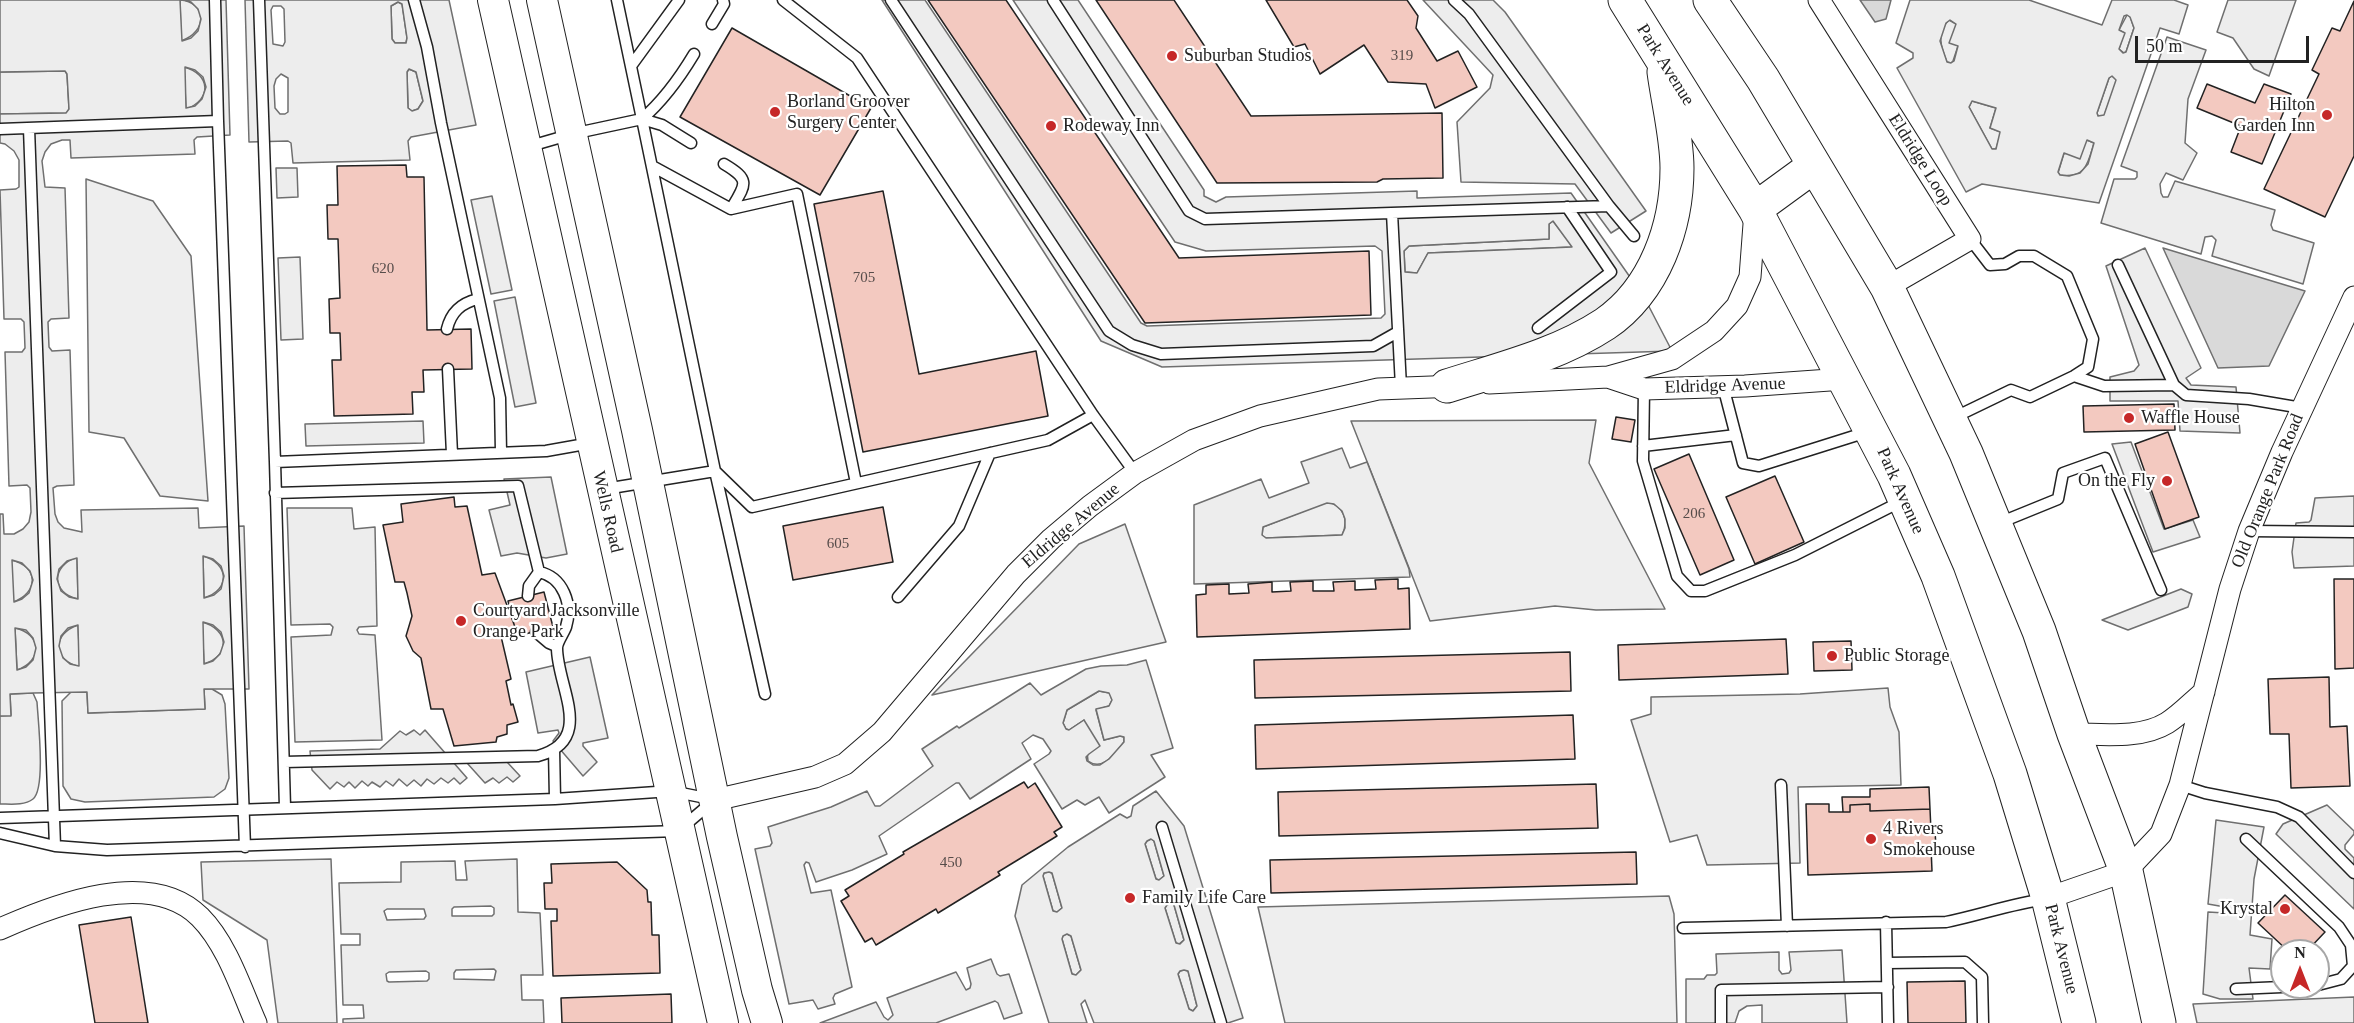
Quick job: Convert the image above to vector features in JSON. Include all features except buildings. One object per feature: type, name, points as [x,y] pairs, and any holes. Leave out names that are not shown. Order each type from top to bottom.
[{"type":"highway","name":"Park Avenue","points":[[1625,0],[1755,209],[1872,430],[1905,499],[1938,576],[2010,774],[2048,898],[2079,1023]]},
{"type":"highway","points":[[1710,0],[1763,80],[1887,288],[1950,419],[2039,631],[2074,734],[2126,871],[2159,1023]]},
{"type":"highway","points":[[1447,386],[1559,349],[1606,323],[1638,293],[1662,254],[1673,210],[1677,167],[1662,61]]},
{"type":"highway","points":[[1755,209],[1815,166]]},
{"type":"main road","name":"Wells Road","points":[[493,0],[723,1023]]},
{"type":"main road","points":[[542,0],[715,800],[757,990],[767,1023]]},
{"type":"street","name":"Eldridge Loop","points":[[1819,0],[1970,239]]},
{"type":"street","name":"Eldridge Avenue","points":[[715,800],[815,777],[845,764],[870,745],[1016,574],[1089,506],[1135,473],[1194,440],[1260,416],[1358,393],[1401,387],[1608,377],[1672,359],[1714,331],[1737,306],[1750,278],[1755,209]]},
{"type":"street","points":[[1887,288],[1970,239]]},
{"type":"street","name":"Old Orange Park Road","points":[[2048,898],[2126,871],[2161,834],[2180,785],[2230,589],[2249,531],[2302,408],[2354,297]]},
{"type":"street","name":"Eldridge Avenue","points":[[1608,377],[1644,389],[1844,379]]},
{"type":"street","points":[[2074,734],[2120,735],[2142,732],[2166,724],[2204,692]]},
{"type":"street","points":[[0,929],[52,907],[85,899],[128,892],[163,896],[188,908],[200,917],[211,931],[230,963],[256,1023]]},
{"type":"lane","points":[[215,0],[245,847]]},
{"type":"lane","points":[[259,0],[285,807]]},
{"type":"lane","points":[[414,0],[427,47],[500,398],[501,452]]},
{"type":"lane","points":[[617,0],[715,471],[765,694]]},
{"type":"lane","points":[[632,66],[679,0]]},
{"type":"lane","points":[[712,24],[724,4],[723,0]]},
{"type":"lane","points":[[783,0],[857,58],[1092,415],[1135,473]]},
{"type":"lane","points":[[891,0],[1108,331],[1132,345],[1161,354],[1373,346],[1396,333]]},
{"type":"lane","points":[[1053,0],[1189,211],[1205,219],[1609,206]]},
{"type":"lane","points":[[1454,0],[1469,14],[1609,206],[1634,236]]},
{"type":"lane","points":[[642,119],[659,104],[677,82],[694,54]]},
{"type":"lane","points":[[527,147],[572,134],[642,119],[662,125],[691,143]]},
{"type":"lane","points":[[0,129],[218,121]]},
{"type":"lane","points":[[29,128],[55,846]]},
{"type":"lane","points":[[724,164],[738,172],[744,179],[744,188],[731,209]]},
{"type":"lane","points":[[652,166],[731,209],[796,194],[856,483]]},
{"type":"lane","points":[[1538,328],[1611,273],[1567,207]]},
{"type":"lane","points":[[1392,213],[1396,333],[1401,387]]},
{"type":"lane","points":[[1950,419],[2011,390],[2030,397],[2074,376],[2088,368],[2093,339],[2067,276],[2034,256],[2019,256],[2005,264],[1990,265],[1970,239]]},
{"type":"lane","points":[[2118,265],[2174,385],[2186,395],[2249,399],[2302,408]]},
{"type":"lane","points":[[447,329],[457,310],[468,301],[478,299]]},
{"type":"lane","points":[[448,369],[452,454]]},
{"type":"lane","points":[[2074,376],[2104,386],[2174,385]]},
{"type":"lane","points":[[1723,386],[1743,463],[1759,466],[1872,430]]},
{"type":"lane","points":[[1644,389],[1643,460],[1677,576],[1691,591],[1705,591],[1796,555],[1905,499]]},
{"type":"lane","points":[[715,471],[752,507],[1048,440],[1092,415]]},
{"type":"lane","points":[[1643,446],[1736,435]]},
{"type":"lane","points":[[275,462],[546,451],[591,443]]},
{"type":"lane","points":[[898,597],[958,526],[990,453]]},
{"type":"lane","points":[[1996,524],[2058,499],[2063,473],[2106,458],[2161,590]]},
{"type":"lane","points":[[602,489],[715,471]]},
{"type":"lane","points":[[275,493],[518,486],[539,572],[529,586],[528,596]]},
{"type":"lane","points":[[2249,531],[2354,532]]},
{"type":"lane","points":[[284,762],[538,756],[554,749],[563,741],[571,725],[556,645],[568,621],[566,600],[556,579],[539,572]]},
{"type":"lane","points":[[536,632],[549,643],[556,645]]},
{"type":"lane","points":[[554,749],[555,799]]},
{"type":"lane","points":[[1781,785],[1787,926]]},
{"type":"lane","points":[[2180,785],[2205,793],[2277,807],[2299,817],[2354,873]]},
{"type":"lane","points":[[0,818],[555,799],[670,791],[715,800]]},
{"type":"lane","points":[[0,833],[55,846],[107,850],[678,831],[715,800]]},
{"type":"lane","points":[[1162,827],[1221,1023]]},
{"type":"lane","points":[[2246,839],[2339,927],[2351,945],[2353,966],[2341,979],[2330,982]]},
{"type":"lane","points":[[1683,928],[1946,922],[1983,914],[2009,904],[2048,898]]},
{"type":"lane","points":[[1886,922],[1888,1023]]},
{"type":"lane","points":[[1887,963],[1965,962],[1982,977],[1983,1023]]},
{"type":"lane","points":[[1721,1023],[1721,990],[1888,987]]},
{"type":"lane","points":[[2236,988],[2270,987]]},
{"type":"shaded area","points":[[0,0],[180,0],[182,41],[191,38],[198,31],[201,19],[198,9],[191,2],[184,0],[226,0],[230,135],[197,137],[194,140],[195,154],[71,158],[70,140],[62,140],[51,144],[42,161],[45,187],[65,188],[69,318],[51,319],[48,322],[49,347],[52,351],[70,350],[74,485],[53,488],[55,514],[58,522],[64,528],[82,532],[81,510],[198,508],[199,528],[244,526],[249,689],[204,689],[205,709],[88,713],[87,692],[33,693],[10,694],[11,716],[0,716],[0,514],[3,514],[4,534],[14,534],[29,522],[31,512],[30,488],[27,485],[9,486],[5,352],[22,352],[25,348],[24,322],[21,319],[4,319],[0,190],[19,187],[19,160],[14,151],[0,143],[0,114],[66,113],[69,109],[65,71],[0,72]],"holes":[[[185,67],[195,70],[203,77],[206,87],[202,99],[195,106],[186,108]],[[203,556],[213,559],[221,566],[224,576],[221,589],[214,595],[204,598]],[[77,558],[78,599],[69,597],[61,591],[57,579],[59,569],[67,561]],[[12,560],[22,563],[30,571],[33,580],[29,593],[14,602]],[[203,622],[213,625],[221,632],[224,642],[220,654],[213,661],[204,664]],[[78,625],[79,666],[70,664],[63,658],[59,646],[61,636],[68,628]],[[15,628],[26,630],[33,638],[36,648],[33,660],[26,667],[17,670]]]},
{"type":"shaded area","points":[[180,0],[195,6],[201,18],[196,31],[181,41]]},
{"type":"shaded area","points":[[245,0],[449,0],[476,125],[411,137],[408,141],[410,160],[293,163],[291,143],[288,141],[249,142]],"holes":[[[398,2],[402,4],[406,43],[395,43],[392,39],[391,6]],[[273,6],[281,6],[284,9],[285,42],[283,46],[273,44],[271,10]],[[409,69],[416,72],[423,101],[418,109],[412,111],[408,108],[407,72]],[[281,74],[288,78],[288,112],[285,114],[280,114],[275,108],[276,79]]]},
{"type":"shaded area","points":[[882,0],[925,0],[1141,323],[1147,326],[1381,318],[1385,314],[1382,251],[1375,246],[1206,251],[1175,242],[1013,0],[1078,0],[1204,190],[1204,196],[1216,202],[1226,197],[1417,191],[1417,198],[1571,193],[1644,297],[1672,351],[1162,367],[1101,341]],"holes":[[[1553,221],[1572,247],[1428,253],[1417,273],[1405,272],[1404,251],[1409,246],[1549,239],[1549,224]]]},
{"type":"shaded area","points":[[1423,0],[1493,0],[1505,12],[1646,211],[1611,233],[1575,184],[1461,182],[1457,122],[1490,88],[1493,75]]},
{"type":"shaded area","points":[[1860,0],[1891,0],[1886,19],[1875,22]]},
{"type":"shaded area","points":[[1910,0],[2029,0],[2102,25],[2112,0],[2174,0],[2188,5],[2179,34],[2160,28],[2099,203],[1982,184],[1966,192],[1897,68],[1913,58],[1913,53],[1896,43]],"holes":[[[2124,16],[2130,17],[2134,28],[2126,52],[2123,53],[2119,49],[2125,33],[2119,30]],[[1950,20],[1956,24],[1949,43],[1958,46],[1954,61],[1951,63],[1947,62],[1940,41],[1946,23]],[[2112,76],[2116,80],[2104,115],[2098,116],[2109,78]],[[1972,101],[1996,108],[1990,128],[2000,132],[1996,149],[1992,149],[1969,107]],[[2087,140],[2094,143],[2088,164],[2080,173],[2069,176],[2060,175],[2058,172],[2064,153],[2080,159]]]},
{"type":"shaded area","points":[[2228,0],[2296,0],[2269,76],[2254,69],[2233,38],[2217,32]]},
{"type":"shaded area","points":[[398,2],[402,4],[406,43],[395,43],[392,39],[391,6]]},
{"type":"shaded area","points":[[2127,15],[2130,16],[2134,28],[2124,53],[2119,49],[2124,33],[2119,30]]},
{"type":"shaded area","points":[[1949,20],[1956,24],[1958,46],[1951,63],[1947,62],[1941,40],[1942,30]]},
{"type":"shaded area","points":[[2167,37],[2206,50],[2188,99],[2185,143],[2197,153],[2183,180],[2166,173],[2160,184],[2163,197],[2168,197],[2175,181],[2275,210],[2271,225],[2273,230],[2314,243],[2303,284],[2212,256],[2216,240],[2212,236],[2205,237],[2201,254],[2101,223],[2114,179],[2135,179],[2137,177],[2137,172],[2121,166]]},
{"type":"shaded area","points":[[184,67],[199,75],[205,87],[200,100],[186,109]]},
{"type":"shaded area","points":[[409,69],[416,72],[423,101],[418,109],[412,111],[408,108],[407,72]]},
{"type":"shaded area","points":[[65,71],[69,109],[67,113],[0,114],[0,72]]},
{"type":"shaded area","points":[[2112,76],[2117,80],[2104,116],[2098,116],[2109,78]]},
{"type":"shaded area","points":[[1972,101],[1996,108],[1990,128],[2001,132],[1996,149],[1992,149],[1969,107]]},
{"type":"shaded area","points":[[2087,140],[2094,143],[2090,157],[2081,172],[2069,176],[2060,175],[2058,173],[2064,153]]},
{"type":"shaded area","points":[[276,168],[297,168],[298,197],[277,198]]},
{"type":"shaded area","points":[[86,179],[153,201],[191,256],[208,501],[160,496],[124,438],[89,432]]},
{"type":"shaded area","points":[[492,196],[512,290],[491,294],[471,200]]},
{"type":"shaded area","points":[[1553,221],[1573,247],[1428,253],[1417,273],[1405,272],[1404,251],[1409,246],[1549,239],[1549,224]]},
{"type":"shaded area","points":[[2145,248],[2201,368],[2186,378],[2191,385],[2236,387],[2240,433],[2180,431],[2178,401],[2110,401],[2110,377],[2134,371],[2139,365],[2106,266]]},
{"type":"shaded area","points":[[2163,248],[2305,291],[2269,366],[2218,368]]},
{"type":"shaded area","points":[[300,257],[303,339],[281,340],[278,258]]},
{"type":"shaded area","points":[[515,297],[536,403],[515,407],[494,301]]},
{"type":"shaded area","points":[[1596,420],[1589,463],[1665,609],[1596,610],[1555,606],[1430,621],[1351,421]]},
{"type":"shaded area","points":[[423,421],[424,443],[306,446],[305,424]]},
{"type":"shaded area","points":[[2131,442],[2164,529],[2193,520],[2200,537],[2153,552],[2112,444]]},
{"type":"shaded area","points":[[1342,448],[1350,468],[1367,462],[1409,569],[1410,577],[1194,584],[1194,505],[1261,479],[1269,498],[1309,483],[1301,462]],"holes":[[[1327,503],[1334,504],[1342,511],[1345,519],[1342,535],[1266,538],[1262,535],[1263,527]]]},
{"type":"shaded area","points":[[551,477],[567,554],[546,558],[517,553],[501,556],[489,510],[510,505],[504,479]]},
{"type":"shaded area","points":[[2354,496],[2354,566],[2294,568],[2292,552],[2296,523],[2311,520],[2315,498]]},
{"type":"shaded area","points":[[1327,502],[1338,506],[1344,514],[1345,524],[1342,535],[1266,538],[1262,536],[1263,527]]},
{"type":"shaded area","points":[[287,508],[352,508],[354,529],[375,527],[377,626],[359,627],[357,630],[359,634],[375,635],[382,740],[295,742],[291,637],[331,635],[333,627],[330,624],[291,625]]},
{"type":"shaded area","points":[[1125,524],[1166,642],[932,695],[1079,544]]},
{"type":"shaded area","points":[[203,556],[218,564],[223,577],[219,589],[204,598]]},
{"type":"shaded area","points":[[77,557],[78,599],[63,591],[58,579],[62,567]]},
{"type":"shaded area","points":[[11,560],[27,568],[32,580],[28,592],[13,602]]},
{"type":"shaded area","points":[[2181,589],[2192,594],[2188,607],[2128,630],[2102,620]]},
{"type":"shaded area","points":[[202,622],[218,630],[223,643],[219,655],[204,664]]},
{"type":"shaded area","points":[[78,625],[80,667],[64,659],[59,647],[63,634]]},
{"type":"shaded area","points":[[15,628],[30,636],[36,648],[31,660],[17,670]]},
{"type":"shaded area","points":[[590,657],[608,738],[583,743],[597,762],[583,776],[553,741],[559,733],[558,730],[538,733],[526,672]]},
{"type":"shaded area","points":[[1146,660],[1173,748],[1151,755],[1165,777],[1109,813],[1099,797],[1085,805],[1077,800],[1062,809],[1034,764],[1051,751],[1043,739],[1033,735],[1022,743],[1031,759],[970,799],[959,783],[956,783],[879,836],[887,854],[852,870],[816,882],[809,863],[806,862],[804,865],[811,893],[831,890],[852,987],[835,994],[833,998],[835,1004],[818,1009],[813,1000],[789,1004],[755,849],[770,846],[772,843],[768,827],[831,807],[867,791],[875,806],[880,806],[933,766],[922,749],[1030,683],[1041,695],[1086,669],[1127,665]],"holes":[[[1099,691],[1109,693],[1112,700],[1109,706],[1096,709],[1104,740],[1120,736],[1124,737],[1124,742],[1109,759],[1100,765],[1093,765],[1087,761],[1086,757],[1100,746],[1084,720],[1069,730],[1063,723],[1067,710]]]},
{"type":"shaded area","points":[[1888,688],[1890,707],[1899,732],[1901,785],[1798,787],[1800,863],[1707,865],[1697,835],[1670,842],[1631,720],[1651,714],[1651,697],[1800,694]]},
{"type":"shaded area","points":[[204,689],[212,689],[222,695],[225,704],[229,778],[225,789],[214,797],[85,802],[71,799],[63,786],[62,701],[71,692],[87,692],[88,713],[205,709]]},
{"type":"shaded area","points":[[1099,691],[1110,693],[1112,700],[1109,706],[1096,710],[1104,740],[1120,736],[1124,737],[1124,742],[1104,763],[1093,764],[1088,761],[1084,720],[1069,730],[1063,723],[1067,710]]},
{"type":"shaded area","points":[[33,693],[37,702],[40,754],[37,793],[33,799],[25,803],[0,804],[0,716],[11,715],[10,694]]},
{"type":"shaded area","points":[[414,730],[420,735],[425,730],[467,778],[460,784],[454,778],[448,783],[441,778],[434,784],[427,779],[421,786],[414,780],[407,786],[399,779],[393,786],[386,781],[380,787],[372,782],[368,786],[362,781],[355,788],[349,782],[344,787],[337,782],[330,789],[312,770],[310,751],[380,749],[400,731],[406,735]]},
{"type":"shaded area","points":[[507,762],[520,776],[513,782],[507,777],[499,783],[493,778],[485,783],[467,763]]},
{"type":"shaded area","name":"Family Life Care","points":[[1156,791],[1184,826],[1243,1018],[1228,1023],[1094,1023],[1085,1000],[1081,1004],[1087,1023],[1049,1023],[1015,916],[1022,885],[1068,847],[1120,814],[1127,818],[1131,816],[1133,806]],"holes":[[[1151,839],[1154,841],[1164,876],[1159,880],[1156,879],[1145,844]],[[1044,873],[1052,873],[1062,908],[1057,912],[1053,911]],[[1171,903],[1174,905],[1184,940],[1180,944],[1176,943],[1165,908]],[[1067,934],[1071,936],[1081,970],[1076,975],[1072,974],[1062,939]],[[1180,971],[1188,971],[1197,1006],[1193,1011],[1189,1009],[1178,974]]]},
{"type":"shaded area","points":[[2327,805],[2354,831],[2345,849],[2354,858],[2354,909],[2276,834],[2283,824]]},
{"type":"shaded area","points":[[2216,820],[2264,827],[2254,879],[2250,935],[2272,939],[2270,939],[2270,969],[2249,968],[2253,999],[2220,999],[2203,994],[2208,912],[2225,913],[2225,907],[2208,904]]},
{"type":"shaded area","points":[[1151,839],[1154,841],[1164,876],[1159,880],[1156,879],[1145,844]]},
{"type":"shaded area","points":[[331,859],[337,1023],[278,1023],[267,940],[203,900],[201,862]]},
{"type":"shaded area","points":[[517,859],[518,912],[540,913],[543,975],[521,975],[522,1000],[543,1000],[544,1023],[343,1023],[343,1019],[364,1018],[363,1005],[343,1005],[341,945],[360,945],[360,934],[341,934],[339,883],[401,882],[401,862],[455,861],[456,880],[467,880],[465,861]],"holes":[[[491,906],[494,908],[494,914],[492,916],[452,916],[454,907]],[[387,909],[424,909],[426,916],[424,919],[387,920],[384,911]],[[494,969],[496,971],[494,980],[454,979],[456,970]],[[426,971],[429,973],[429,979],[427,981],[389,982],[386,974]]]},
{"type":"shaded area","points":[[1044,873],[1052,873],[1062,908],[1057,912],[1053,911],[1043,876]]},
{"type":"shaded area","points":[[1669,896],[1674,914],[1677,1023],[1285,1023],[1258,907]]},
{"type":"shaded area","points":[[1171,903],[1174,905],[1184,940],[1179,944],[1176,943],[1165,908]]},
{"type":"shaded area","points":[[1063,935],[1071,936],[1081,970],[1076,975],[1072,974],[1062,939]]},
{"type":"shaded area","points":[[1842,950],[1847,1023],[1762,1023],[1762,1005],[1747,1006],[1739,1011],[1735,1023],[1686,1023],[1686,979],[1704,979],[1707,975],[1715,975],[1717,973],[1716,954],[1779,952],[1779,970],[1782,974],[1789,973],[1791,970],[1789,952]]},
{"type":"shaded area","points":[[991,959],[997,974],[1000,976],[1009,974],[1022,1013],[1004,1019],[995,1001],[936,1023],[820,1023],[876,1002],[888,1020],[893,1015],[887,998],[956,972],[966,990],[971,984],[967,968]]},
{"type":"shaded area","points":[[1184,970],[1188,971],[1197,1006],[1193,1011],[1189,1009],[1178,974]]},
{"type":"shaded area","points":[[2354,997],[2354,1023],[2197,1023],[2193,1004],[2330,999]]},
{"type":"place","name":"Suburban Studios","points":[[1172,56]]},
{"type":"place","name":"Borland Groover Surgery Center","points":[[775,112]]},
{"type":"place","name":"Hilton Garden Inn","points":[[2327,115]]},
{"type":"place","name":"Rodeway Inn","points":[[1051,126]]},
{"type":"place","name":"Waffle House","points":[[2129,418]]},
{"type":"place","name":"On the Fly","points":[[2167,481]]},
{"type":"place","name":"Courtyard Jacksonville Orange Park","points":[[461,621]]},
{"type":"place","name":"Public Storage","points":[[1832,656]]},
{"type":"place","name":"4 Rivers Smokehouse","points":[[1871,839]]},
{"type":"place","name":"Family Life Care","points":[[1130,898]]},
{"type":"place","name":"Krystal","points":[[2285,909]]}]
